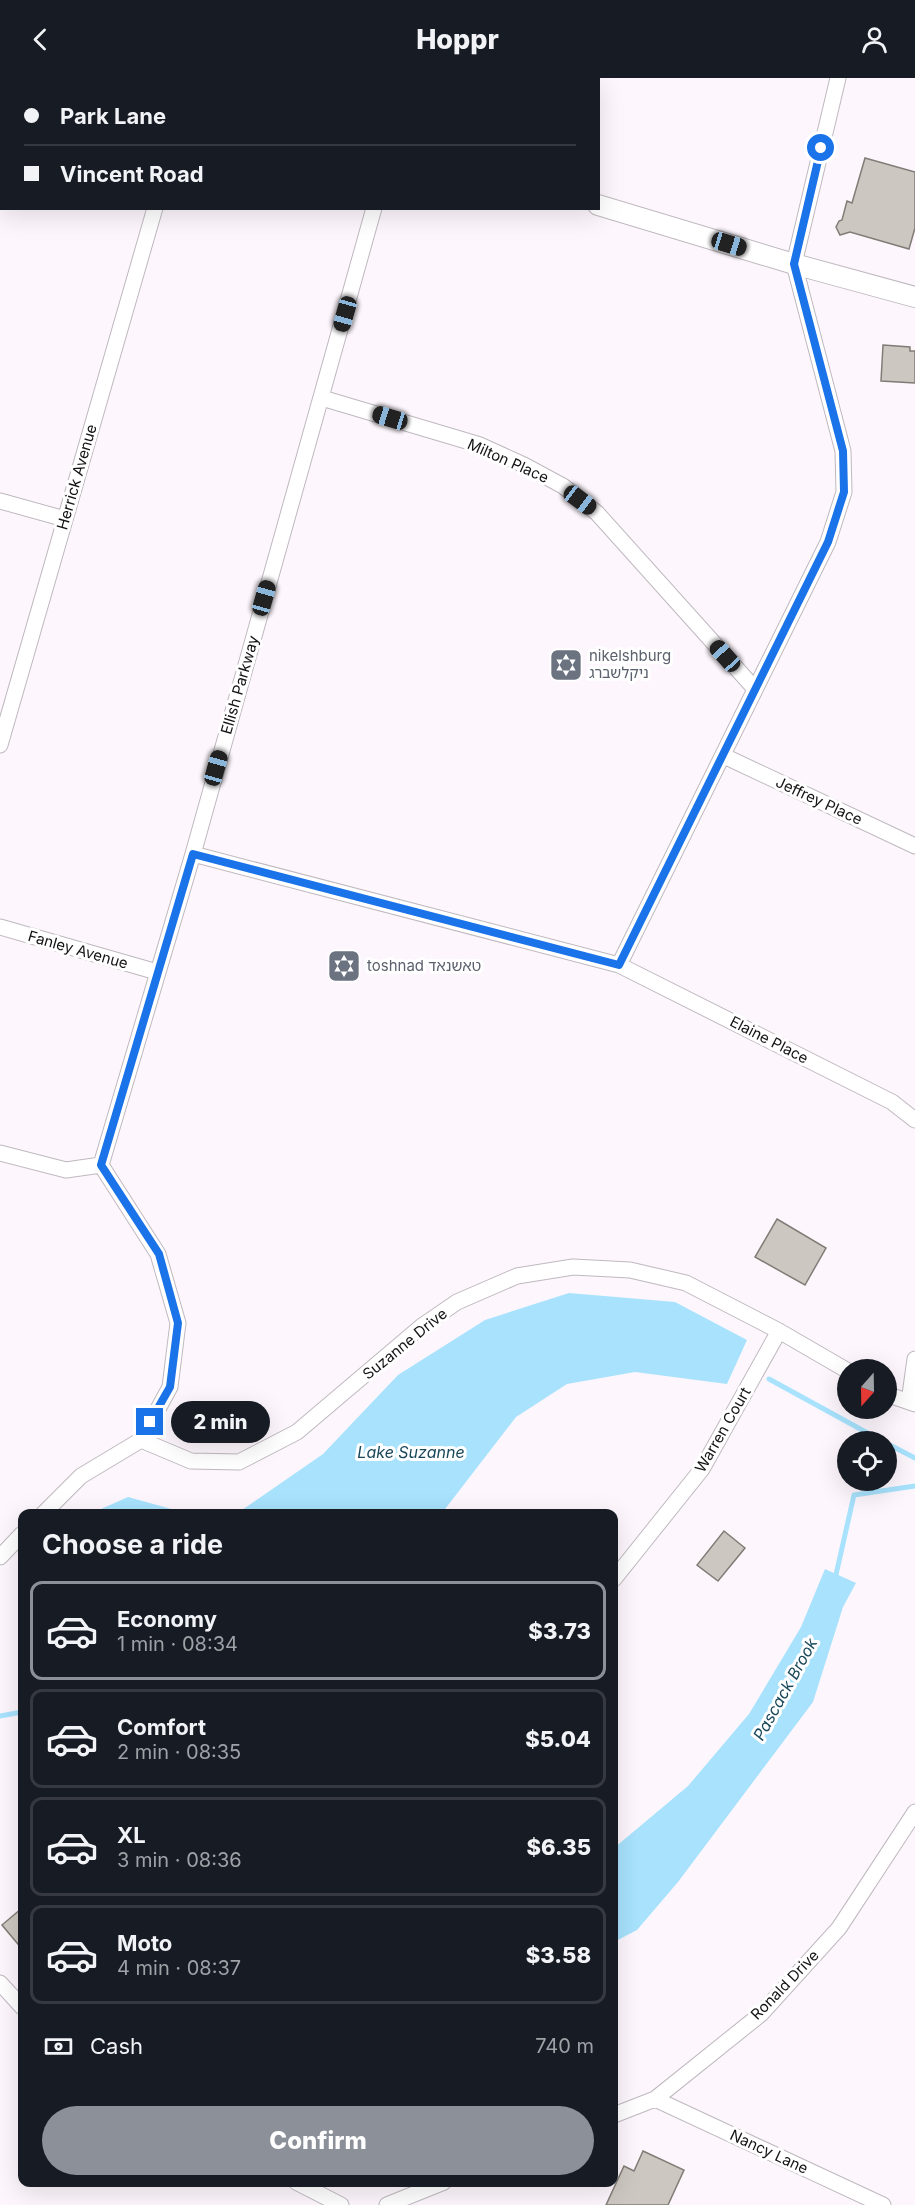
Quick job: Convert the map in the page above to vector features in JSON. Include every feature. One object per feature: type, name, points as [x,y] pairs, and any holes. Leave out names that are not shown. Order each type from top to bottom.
[{"type":"street","points":[[619,965],[828,542],[844,492],[843,451],[794,264],[838,78]]},
{"type":"street","points":[[600,206],[794,264],[915,297]]},
{"type":"street","name":"Herrick Avenue","points":[[0,745],[154,210]]},
{"type":"street","name":"Ellish Parkway","points":[[101,1165],[193,854],[373,210]]},
{"type":"street","name":"Milton Place","points":[[322,398],[480,445],[563,486],[597,513],[755,689]]},
{"type":"street","points":[[0,501],[65,519]]},
{"type":"street","name":"Jeffrey Place","points":[[724,756],[915,846]]},
{"type":"street","name":"Elaine Place","points":[[193,854],[619,965],[892,1102],[915,1120]]},
{"type":"street","name":"Fanley Avenue","points":[[0,927],[157,972]]},
{"type":"street","points":[[0,1154],[66,1170],[101,1165],[159,1254],[178,1323],[170,1387],[141,1440],[81,1476],[48,1509]]},
{"type":"street","name":"Suzanne Drive","points":[[141,1440],[191,1461],[239,1462],[297,1432],[422,1326],[457,1302],[517,1276],[573,1267],[641,1272],[686,1283],[837,1365]]},
{"type":"street","name":"Warren Court","points":[[618,1574],[702,1469],[778,1331]]},
{"type":"street","points":[[897,1398],[912,1403],[915,1359]]},
{"type":"street","points":[[0,1557],[18,1538]]},
{"type":"street","name":"Ronald Drive","points":[[618,2113],[655,2098],[761,2014],[839,1928],[915,1812]]},
{"type":"street","points":[[0,1983],[18,2003]]},
{"type":"street","name":"Nancy Lane","points":[[655,2098],[883,2205]]},
{"type":"street","points":[[306,2187],[341,2205]]},
{"type":"street","points":[[387,2205],[432,2187]]},
{"type":"water","name":"Lake Suzanne","points":[[569,1293],[675,1302],[747,1340],[727,1384],[635,1372],[567,1384],[516,1417],[445,1509],[243,1509],[323,1454],[398,1375],[485,1320]]},
{"type":"water","points":[[128,1497],[172,1509],[101,1509]]},
{"type":"water","points":[[825,1569],[856,1583],[843,1607],[813,1702],[678,1882],[637,1930],[618,1940],[618,1845],[688,1786],[749,1714],[801,1627]]},
{"type":"building","points":[[865,158],[915,172],[915,228],[909,249],[850,232],[840,235],[836,227],[842,220],[847,201],[852,203]]},
{"type":"building","points":[[883,345],[910,347],[910,351],[915,351],[915,383],[881,381]]},
{"type":"building","points":[[777,1219],[826,1248],[805,1285],[755,1257]]},
{"type":"building","points":[[724,1531],[745,1548],[718,1581],[697,1565]]},
{"type":"building","points":[[18,1911],[18,1944],[2,1925]]},
{"type":"building","points":[[643,2151],[684,2170],[668,2205],[606,2205],[614,2187],[618,2187],[618,2179],[624,2166],[634,2171]]},
{"type":"waterway","points":[[769,1379],[864,1431]]},
{"type":"waterway","points":[[897,1449],[915,1458]]},
{"type":"waterway","name":"Pascack Brook","points":[[835,1579],[854,1495],[915,1486]]},
{"type":"waterway","name":"Pascack Brook","points":[[0,1716],[18,1713]]},
{"type":"place","name":"nikelshburg ניקלשברג","points":[[566,665]]},
{"type":"place","name":"toshnad טאשנאד","points":[[344,966]]},
{"type":"route","points":[[150,1422],[170,1387],[178,1323],[159,1254],[101,1165],[193,854],[619,965],[828,542],[844,492],[843,451],[794,264],[821,148]]}]
